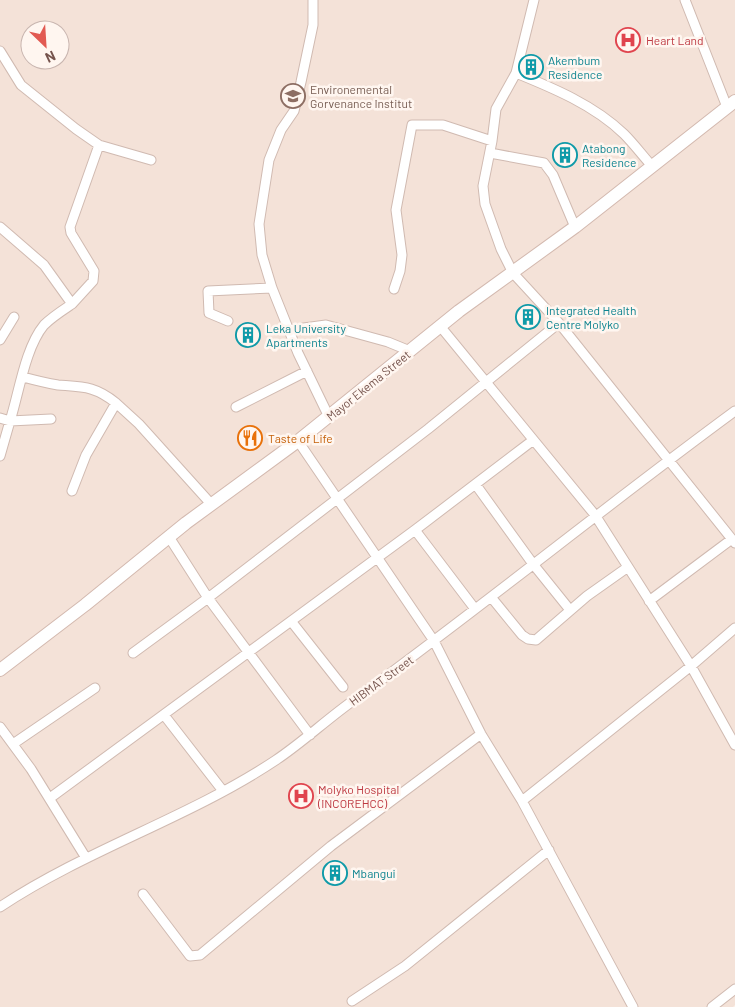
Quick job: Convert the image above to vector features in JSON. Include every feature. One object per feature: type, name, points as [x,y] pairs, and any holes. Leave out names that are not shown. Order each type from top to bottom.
[{"type":"street","points":[[313,0],[313,25],[295,106],[281,130],[268,160],[259,224],[260,245],[272,288],[306,371],[329,417]]},
{"type":"street","points":[[534,0],[516,73],[501,97],[496,110],[483,186],[485,204],[501,248],[512,273],[559,323],[667,461],[734,541],[649,601]]},
{"type":"street","points":[[685,0],[731,104]]},
{"type":"street","points":[[0,51],[21,85],[44,106],[100,145],[151,160]]},
{"type":"street","points":[[516,73],[562,92],[609,122],[623,133],[652,166]]},
{"type":"street","name":"Mayor Ekema Street","points":[[0,670],[170,537],[329,417],[440,326],[575,227],[731,104]]},
{"type":"street","points":[[394,289],[400,272],[402,255],[396,210],[412,125],[443,125],[492,141]]},
{"type":"street","points":[[0,456],[31,348],[49,320],[72,304],[93,281],[94,271],[71,232],[70,227],[100,145]]},
{"type":"street","points":[[490,153],[544,163],[553,175],[575,227]]},
{"type":"street","points":[[0,227],[44,265],[72,304]]},
{"type":"street","points":[[228,321],[209,313],[208,291],[272,288]]},
{"type":"street","points":[[0,340],[14,318]]},
{"type":"street","points":[[133,653],[338,499],[485,384],[559,323]]},
{"type":"street","points":[[289,330],[326,325],[388,342],[410,352]]},
{"type":"street","points":[[440,326],[485,384],[595,515],[691,666],[735,745]]},
{"type":"street","points":[[236,407],[306,371]]},
{"type":"street","points":[[23,378],[56,384],[82,385],[103,393],[154,440],[212,505]]},
{"type":"street","points":[[72,491],[86,455],[116,403]]},
{"type":"street","name":"HIBMAT Street","points":[[0,907],[52,874],[163,823],[276,760],[343,707],[434,641],[595,515],[735,411]]},
{"type":"street","points":[[0,418],[10,421],[51,419]]},
{"type":"street","points":[[298,441],[379,556],[434,641],[481,734],[522,800],[633,1007]]},
{"type":"street","points":[[50,798],[248,654],[476,485],[532,441]]},
{"type":"street","points":[[476,485],[532,564],[570,610]]},
{"type":"street","points":[[415,530],[475,609]]},
{"type":"street","points":[[170,537],[208,598],[310,735]]},
{"type":"street","points":[[491,597],[522,635],[528,639],[536,640],[570,610],[628,567]]},
{"type":"street","points":[[291,621],[343,688]]},
{"type":"street","points":[[522,800],[691,666],[735,628]]},
{"type":"street","points":[[13,744],[95,688]]},
{"type":"street","points":[[164,714],[223,791]]},
{"type":"street","points":[[0,727],[50,798],[86,858]]},
{"type":"street","points":[[143,894],[190,956],[200,955],[331,846],[481,734]]},
{"type":"street","points":[[352,1001],[405,966],[549,850]]},
{"type":"street","points":[[712,1007],[735,989]]},
{"type":"shaded area","points":[[0,0],[735,0],[735,1005],[733,1007],[0,1007]]},
{"type":"place","name":"Heart Land","points":[[628,40]]},
{"type":"place","name":"Akembum Residence","points":[[531,67]]},
{"type":"place","name":"Environemental Gorvenance Institut","points":[[293,96]]},
{"type":"place","name":"Atabong Residence","points":[[565,155]]},
{"type":"place","name":"Integrated Health Centre Molyko","points":[[528,317]]},
{"type":"place","name":"Leka University Apartments","points":[[248,335]]},
{"type":"place","name":"Taste of Life","points":[[250,438]]},
{"type":"place","name":"Molyko Hospital (INCOREHCC)","points":[[301,796]]},
{"type":"place","name":"Mbangui","points":[[335,873]]}]
